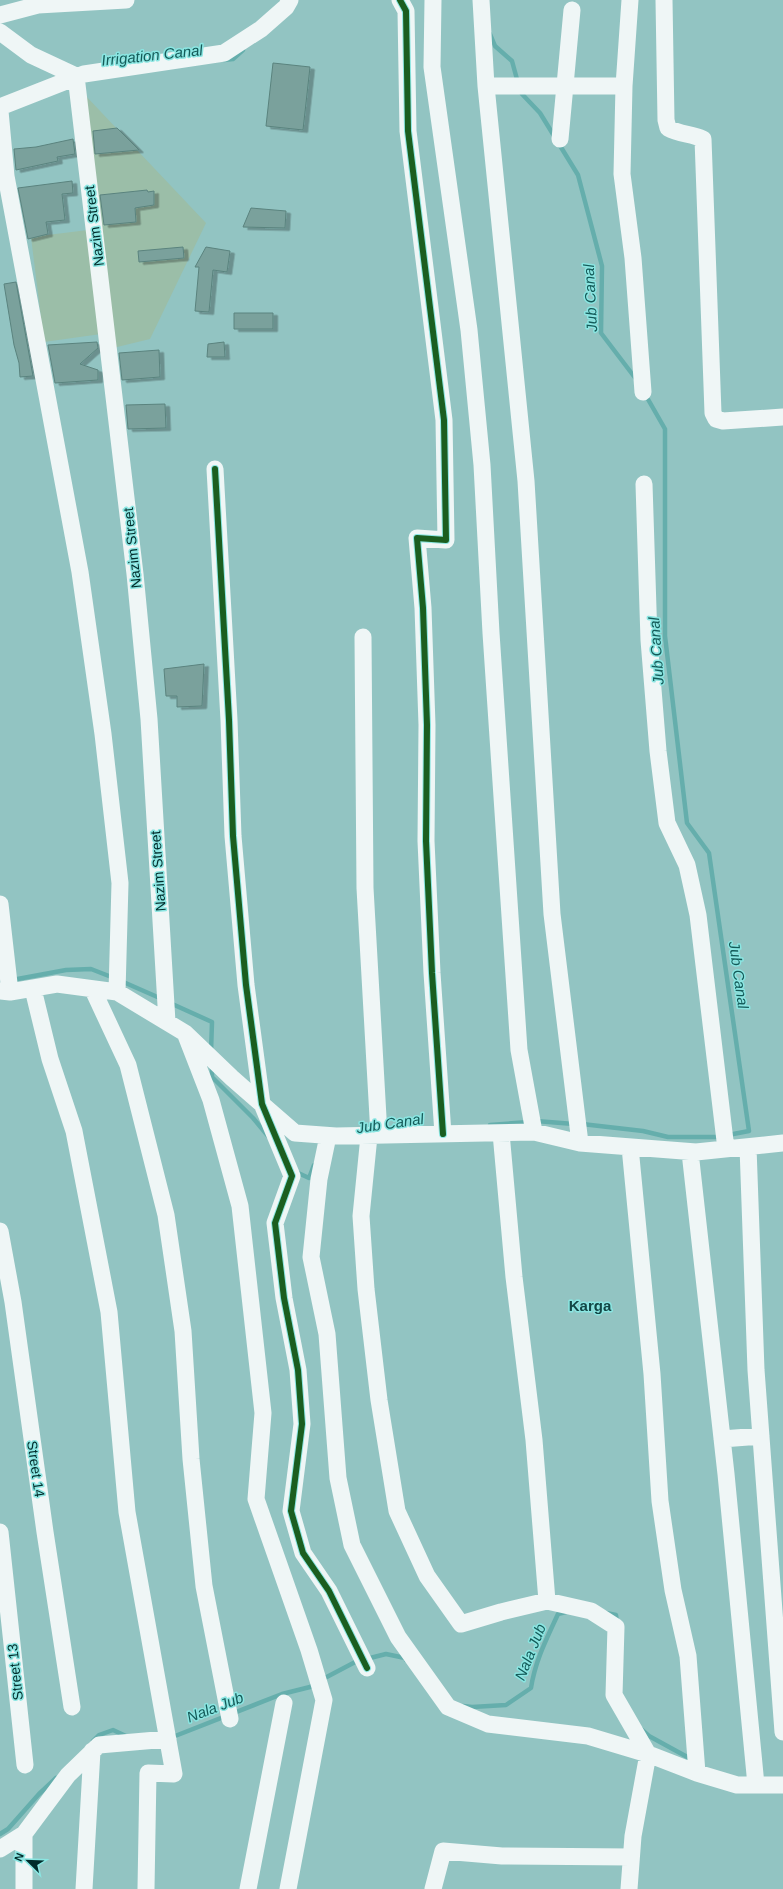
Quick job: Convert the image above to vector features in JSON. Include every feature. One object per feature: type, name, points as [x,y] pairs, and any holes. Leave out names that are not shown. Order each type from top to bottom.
[{"type":"street","points":[[0,14],[38,4],[126,0]]},
{"type":"street","points":[[0,107],[76,76],[224,53],[261,29],[286,7],[290,0]]},
{"type":"street","points":[[400,0],[406,11],[408,131],[444,420],[446,540],[417,538],[423,608],[427,725],[426,841],[432,973],[443,1134]]},
{"type":"street","points":[[433,0],[432,67],[469,330],[482,457],[492,641],[519,1050],[534,1132]]},
{"type":"street","points":[[481,0],[486,86],[526,481],[552,914],[580,1142]]},
{"type":"street","points":[[630,0],[624,86],[622,174],[633,258],[643,392]]},
{"type":"street","points":[[664,0],[666,120],[668,128],[676,132],[703,139],[713,412],[716,419],[723,421],[783,417]]},
{"type":"street","points":[[560,138],[572,10]]},
{"type":"street","points":[[0,32],[31,55],[76,76]]},
{"type":"street","name":"Nazim Street","points":[[76,76],[135,574],[148,704],[168,1022]]},
{"type":"street","points":[[486,86],[624,86]]},
{"type":"street","points":[[0,111],[6,176],[80,572],[103,734],[120,883],[117,992]]},
{"type":"street","points":[[215,469],[229,720],[233,836],[246,985],[262,1104],[292,1176],[275,1223],[284,1298],[298,1370],[301,1416],[291,1511],[302,1553],[329,1591],[367,1668]]},
{"type":"street","points":[[644,484],[649,640],[658,751],[665,808],[667,823],[687,865],[698,915],[726,1149]]},
{"type":"street","points":[[363,637],[365,888],[374,1135],[361,1216],[379,1400],[397,1512],[427,1576],[461,1624],[501,1612],[547,1601],[591,1611],[616,1627],[614,1695],[648,1754],[633,1836],[628,1889]]},
{"type":"street","points":[[0,904],[5,991],[33,989],[57,984],[117,992],[185,1033],[294,1133],[328,1136],[534,1132],[580,1142],[690,1152],[783,1143]]},
{"type":"street","points":[[33,989],[50,1059],[74,1131],[109,1312],[127,1512],[174,1774],[148,1773],[146,1889]]},
{"type":"street","points":[[93,990],[128,1065],[166,1215],[183,1331],[191,1459],[204,1586],[230,1719]]},
{"type":"street","points":[[185,1033],[211,1100],[240,1206],[263,1413],[256,1499],[309,1650],[324,1700],[288,1889]]},
{"type":"street","points":[[501,1133],[514,1277],[534,1440],[547,1601]]},
{"type":"street","points":[[328,1136],[319,1179],[311,1256],[327,1334],[338,1478],[352,1545],[398,1637],[448,1707],[488,1724],[588,1736],[648,1754],[697,1774],[738,1784],[783,1785]]},
{"type":"street","points":[[630,1147],[652,1374],[660,1501],[673,1590],[688,1656],[697,1774]]},
{"type":"street","points":[[748,1147],[756,1370],[783,1732]]},
{"type":"street","points":[[690,1152],[722,1439],[756,1785]]},
{"type":"street","name":"Street 14","points":[[0,1231],[13,1302],[45,1532],[72,1707]]},
{"type":"street","points":[[722,1439],[761,1436]]},
{"type":"street","name":"Street 13","points":[[0,1532],[25,1765]]},
{"type":"street","points":[[248,1889],[284,1703]]},
{"type":"street","points":[[0,1849],[24,1834],[68,1776],[99,1744],[168,1738]]},
{"type":"street","points":[[84,1889],[92,1751]]},
{"type":"street","points":[[24,1834],[24,1889]]},
{"type":"street","points":[[433,1889],[443,1851],[502,1856],[631,1857]]},
{"type":"green space","points":[[84,94],[206,223],[150,339],[113,348]]},
{"type":"green space","points":[[88,230],[101,334],[44,342],[31,237]]},
{"type":"building","points":[[273,63],[310,67],[303,130],[266,126]]},
{"type":"building","points":[[117,128],[139,150],[95,154],[93,131]]},
{"type":"building","points":[[73,139],[75,154],[57,157],[58,161],[16,170],[14,149],[36,147]]},
{"type":"building","points":[[72,181],[73,193],[62,194],[65,220],[46,222],[48,234],[28,239],[18,188]]},
{"type":"building","points":[[147,190],[148,192],[154,191],[154,205],[135,208],[136,222],[104,225],[100,195]]},
{"type":"building","points":[[251,208],[286,211],[285,228],[243,227]]},
{"type":"building","points":[[183,247],[184,258],[139,262],[138,251]]},
{"type":"building","points":[[206,247],[230,251],[227,272],[213,270],[209,312],[195,311],[199,267],[195,267]]},
{"type":"building","points":[[16,282],[33,376],[20,377],[19,363],[14,345],[4,284]]},
{"type":"building","points":[[234,313],[273,313],[273,329],[234,329]]},
{"type":"building","points":[[97,342],[98,348],[80,364],[98,370],[98,380],[55,383],[48,345]]},
{"type":"building","points":[[224,342],[225,357],[207,357],[208,344]]},
{"type":"building","points":[[159,350],[160,377],[122,380],[119,353]]},
{"type":"building","points":[[165,404],[166,428],[128,429],[126,405]]},
{"type":"building","points":[[204,664],[202,706],[177,707],[177,696],[166,696],[164,669]]},
{"type":"waterway","name":"Jub Canal","points":[[490,34],[495,46],[512,61],[518,83]]},
{"type":"waterway","name":"Irrigation Canal","points":[[224,60],[233,59],[243,50]]},
{"type":"waterway","name":"Jub Canal","points":[[520,90],[540,113],[578,175],[602,266],[601,333],[636,379]]},
{"type":"waterway","name":"Jub Canal","points":[[645,394],[665,429],[665,636],[687,823],[709,853],[749,1131],[728,1135]]},
{"type":"waterway","name":"Jub Canal","points":[[12,980],[66,970],[91,969],[114,978]]},
{"type":"waterway","name":"Jub Canal","points":[[121,981],[162,999]]},
{"type":"waterway","name":"Jub Canal","points":[[170,1003],[212,1022],[211,1052]]},
{"type":"waterway","name":"Jub Canal","points":[[212,1066],[212,1077],[253,1118],[268,1136]]},
{"type":"waterway","name":"Jub Canal","points":[[536,1121],[574,1124]]},
{"type":"waterway","name":"Jub Canal","points":[[490,1125],[529,1122]]},
{"type":"waterway","name":"Jub Canal","points":[[582,1124],[643,1131],[668,1137],[721,1137]]},
{"type":"waterway","name":"Jub Canal","points":[[296,1172],[309,1178],[314,1165]]},
{"type":"waterway","name":"Nala Jub","points":[[463,1706],[472,1707],[506,1705],[531,1688],[538,1659],[558,1614],[566,1612]]},
{"type":"waterway","name":"Nala Jub","points":[[606,1613],[616,1615],[617,1623]]},
{"type":"waterway","name":"Nala Jub","points":[[366,1659],[386,1654],[405,1658],[406,1660]]},
{"type":"waterway","name":"Nala Jub","points":[[321,1680],[359,1660]]},
{"type":"waterway","name":"Nala Jub","points":[[170,1738],[282,1694],[310,1687],[315,1684]]},
{"type":"waterway","name":"Nala Jub","points":[[641,1729],[649,1736],[691,1759]]},
{"type":"waterway","name":"Nala Jub","points":[[93,1741],[99,1735],[113,1730],[128,1737]]},
{"type":"waterway","name":"Nala Jub","points":[[0,1834],[8,1829],[39,1794],[56,1778]]},
{"type":"cycle path","points":[[400,0],[406,11],[408,131],[444,420],[446,540],[417,538],[423,608],[427,725],[426,841],[432,973],[443,1134]]},
{"type":"cycle path","points":[[215,469],[229,720],[233,836],[246,985],[262,1104],[292,1176],[275,1223],[284,1298],[298,1370],[302,1424],[291,1511],[303,1553],[329,1591],[367,1668]]},
{"type":"district","name":"Karga","points":[[590,1305]]}]
